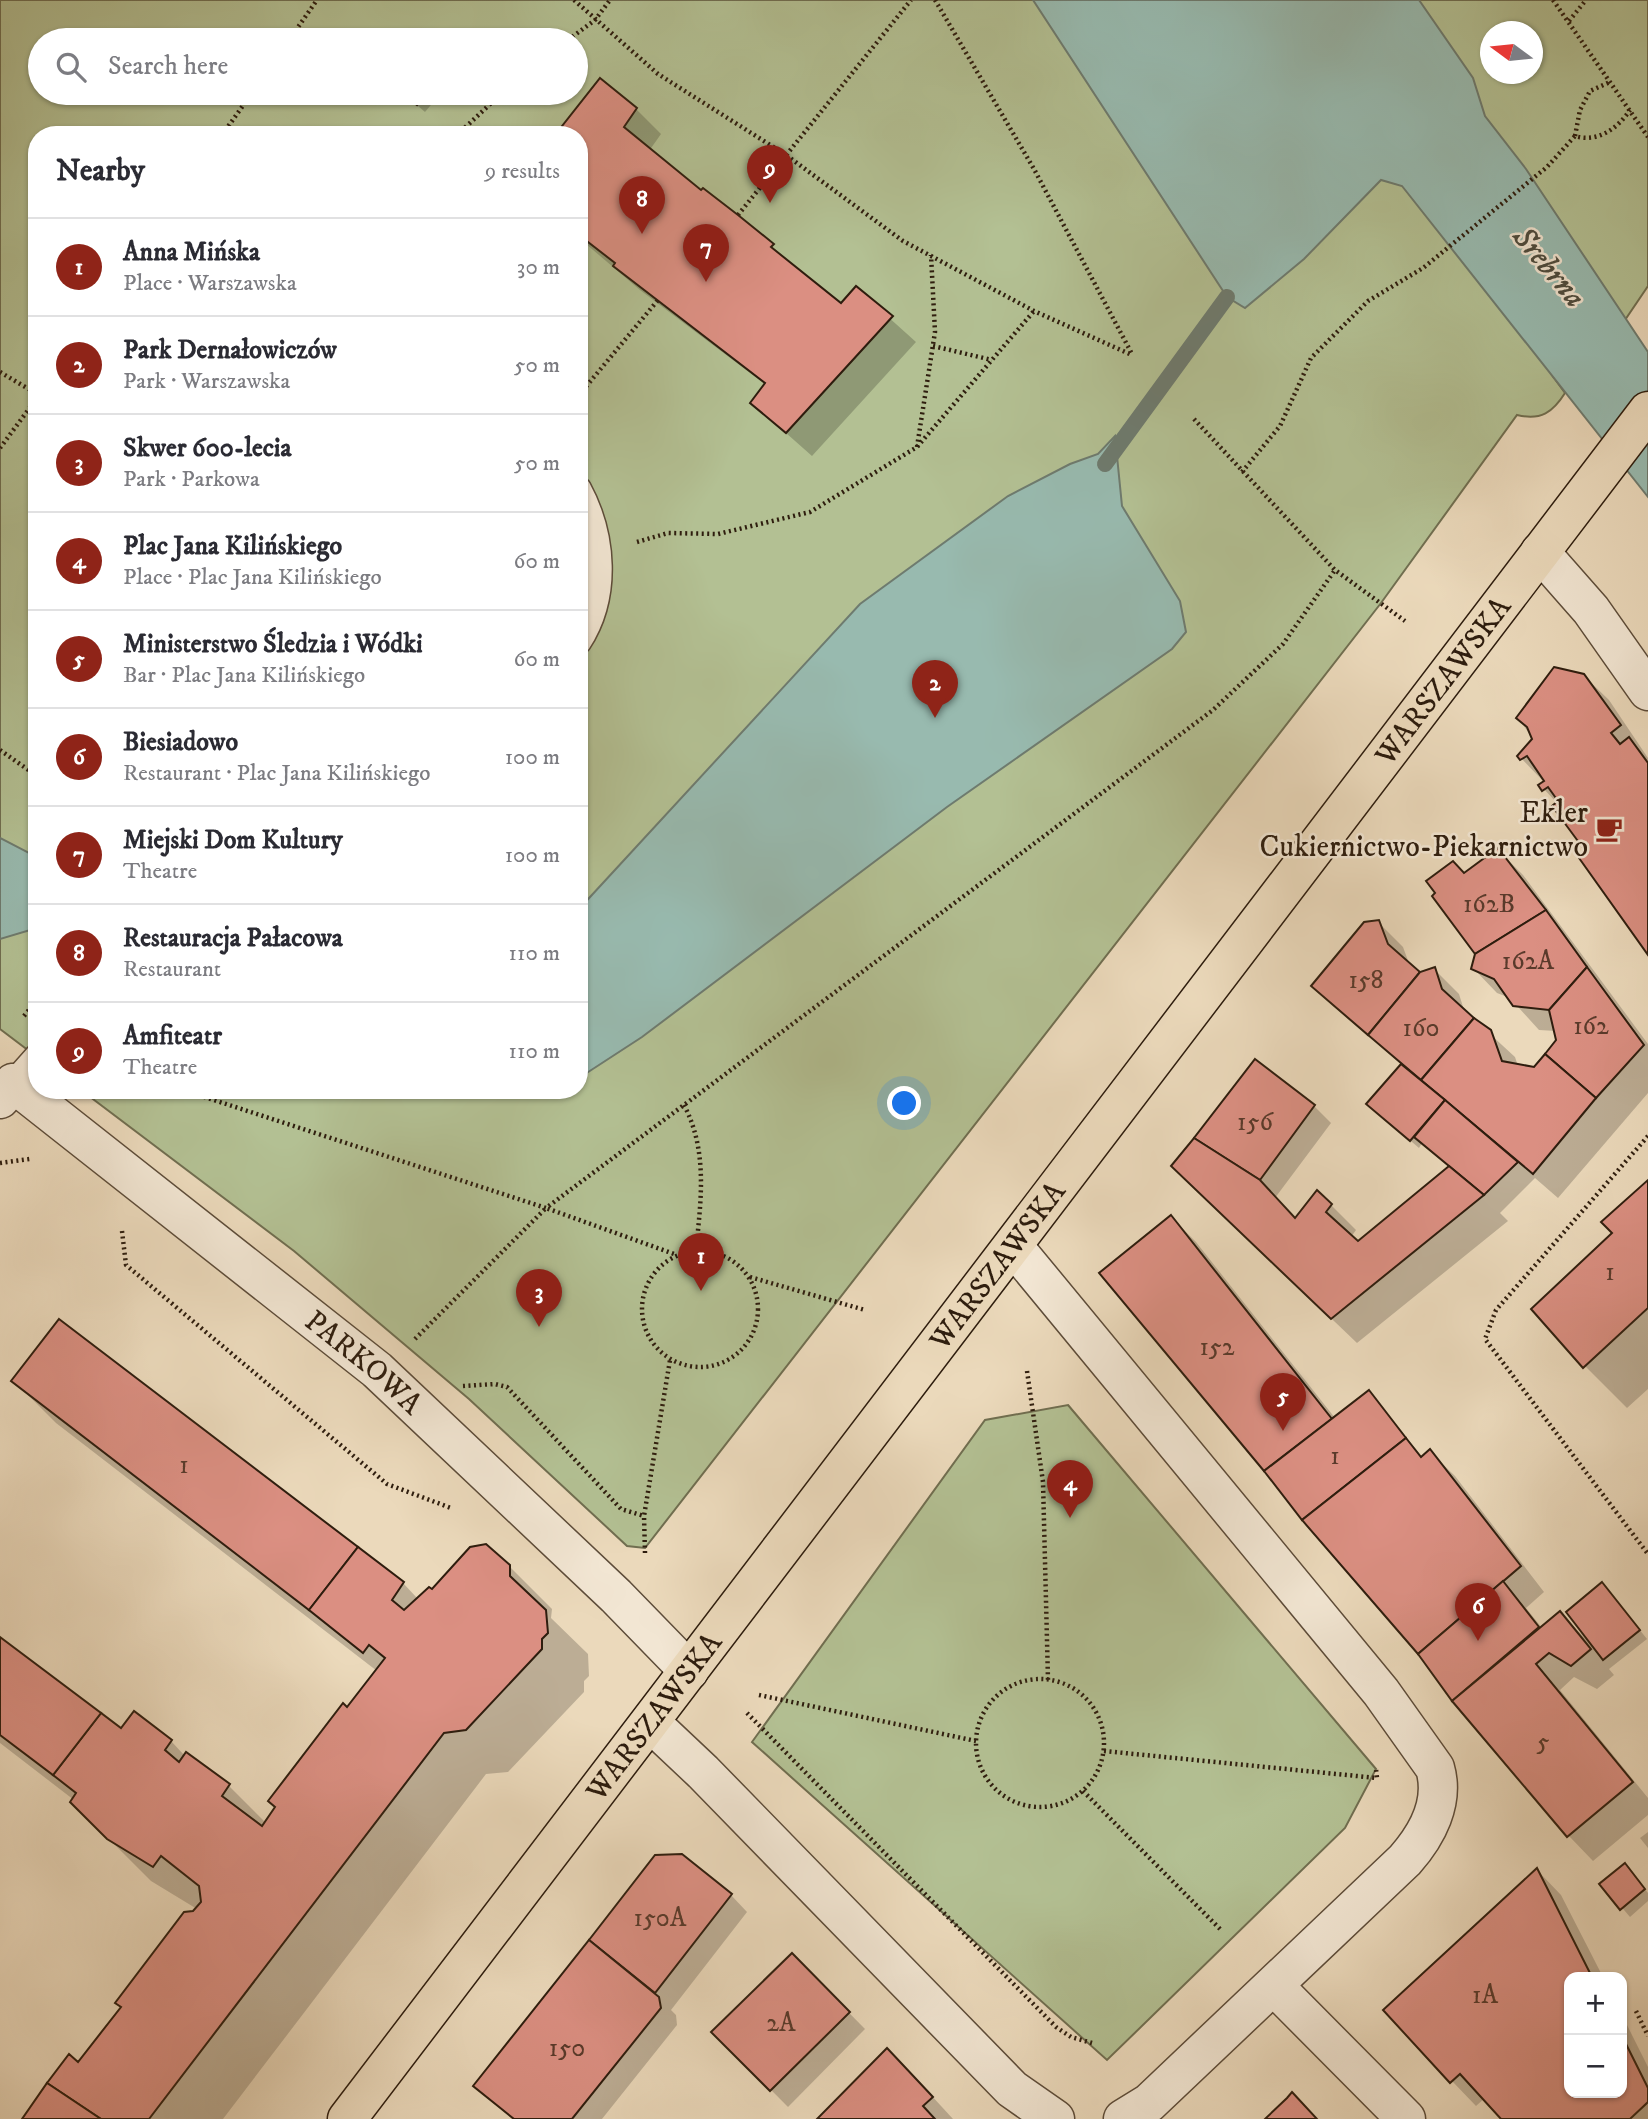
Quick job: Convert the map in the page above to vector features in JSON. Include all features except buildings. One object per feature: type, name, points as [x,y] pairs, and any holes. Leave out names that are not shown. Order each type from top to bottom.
[{"type":"main road","name":"WARSZAWSKA","points":[[347,2119],[1014,1247],[1648,411]]},
{"type":"street","points":[[1541,552],[1591,610],[1648,691]]},
{"type":"street","name":"PARKOWA","points":[[41,1099],[377,1370],[616,1596],[689,1671]]},
{"type":"street","points":[[1014,1247],[1404,1723],[1435,1768],[1439,1781],[1431,1822],[1421,1842],[1405,1860],[1149,2103],[1123,2119]]},
{"type":"street","points":[[651,1723],[703,1772],[1012,2089],[1055,2119]]},
{"type":"street","points":[[1274,1986],[1406,2119]]},
{"type":"lane","points":[[588,505],[600,552],[598,594],[588,619]]},
{"type":"path","points":[[297,28],[317,0]]},
{"type":"path","points":[[574,0],[658,74],[786,155],[903,241],[1034,311],[1132,355],[1034,169],[935,0]]},
{"type":"path","points":[[584,28],[595,20],[610,0]]},
{"type":"path","points":[[738,215],[911,0]]},
{"type":"path","points":[[1553,0],[1648,137]]},
{"type":"path","points":[[1569,21],[1586,0]]},
{"type":"path","points":[[1242,471],[1280,426],[1311,358],[1368,300],[1423,268],[1547,167],[1575,136],[1580,110],[1590,91],[1610,82]]},
{"type":"path","points":[[228,126],[243,105]]},
{"type":"path","points":[[467,126],[489,105]]},
{"type":"path","points":[[1575,136],[1586,139],[1619,126],[1630,110]]},
{"type":"path","points":[[917,447],[935,332],[931,256]]},
{"type":"path","points":[[588,384],[658,300]]},
{"type":"path","points":[[600,552],[668,533],[718,534],[810,512],[917,447],[1034,311]]},
{"type":"path","points":[[933,346],[992,360]]},
{"type":"path","points":[[0,372],[28,390]]},
{"type":"path","points":[[0,447],[28,408]]},
{"type":"path","points":[[1194,419],[1335,570],[1405,621]]},
{"type":"path","points":[[405,1349],[546,1208],[1213,710],[1283,644],[1335,570]]},
{"type":"path","points":[[0,750],[28,770]]},
{"type":"path","points":[[21,1020],[28,1011]]},
{"type":"path","points":[[211,1099],[546,1208],[677,1255]]},
{"type":"path","points":[[684,1105],[697,1129],[702,1191],[696,1250]]},
{"type":"path","points":[[1648,1136],[1496,1310],[1485,1339],[1648,1554]]},
{"type":"path","points":[[120,1218],[126,1265],[387,1484],[462,1512]]},
{"type":"path","points":[[696,1250],[726,1256],[749,1277],[756,1295],[758,1315],[754,1333],[742,1350],[727,1361],[708,1367],[689,1367],[670,1360],[651,1340],[641,1315],[642,1296],[661,1265],[677,1255],[696,1250]]},
{"type":"path","points":[[749,1277],[865,1310]]},
{"type":"path","points":[[645,1553],[644,1516],[670,1360]]},
{"type":"path","points":[[1027,1371],[1043,1482],[1048,1680]]},
{"type":"path","points":[[459,1386],[495,1384],[507,1387],[621,1509],[644,1516]]},
{"type":"path","points":[[1048,1680],[1068,1686],[1084,1696],[1096,1712],[1103,1731],[1104,1751],[1100,1766],[1083,1791],[1054,1806],[1038,1807],[1018,1803],[1000,1794],[987,1779],[978,1761],[976,1741],[980,1720],[991,1702],[1007,1688],[1027,1681],[1048,1680]]},
{"type":"path","points":[[759,1695],[976,1741]]},
{"type":"path","points":[[747,1713],[1056,2027],[1071,2037],[1092,2043]]},
{"type":"path","points":[[1104,1751],[1377,1778],[1371,1754],[1404,1723]]},
{"type":"path","points":[[1083,1791],[1222,1931]]},
{"type":"path","points":[[1636,2011],[1648,2036]]},
{"type":"green space","points":[[0,0],[1648,0],[1648,286],[1625,320],[1614,305],[1552,375],[1565,393],[1551,410],[1540,416],[1517,415],[1381,603],[645,1548],[627,1546],[469,1399],[294,1251],[93,1099],[588,1099],[588,126],[28,126],[28,1050],[0,1029]]},
{"type":"green space","points":[[1068,1405],[1376,1769],[1345,1828],[1107,2060],[752,1742],[985,1420]]},
{"type":"water","name":"Srebrna","points":[[1033,0],[1419,0],[1473,78],[1485,116],[1526,169],[1648,352],[1648,497],[1402,186],[1381,180],[1304,259],[1245,308],[1227,297]]},
{"type":"water","points":[[1115,436],[1122,506],[1180,601],[1186,632],[1172,649],[947,807],[642,1037],[588,1072],[588,899],[860,604],[1008,496],[1070,464],[1098,454]]},
{"type":"water","points":[[0,838],[28,852],[28,931],[0,939]]},
{"type":"waterway","points":[[1105,464],[1227,297]]},
{"type":"place","name":"Amfiteatr","points":[[770,203]]},
{"type":"place","name":"Restauracja Pałacowa","points":[[642,234]]},
{"type":"place","name":"Miejski Dom Kultury","points":[[706,282]]},
{"type":"place","name":"Park Dernałowiczów","points":[[935,718]]},
{"type":"place","name":"Ekler Cukiernictwo-Piekarnictwo","points":[[1609,829]]},
{"type":"place","name":"Anna Mińska","points":[[701,1291]]},
{"type":"place","name":"Skwer 600-lecia","points":[[539,1327]]},
{"type":"place","name":"Ministerstwo Śledzia i Wódki","points":[[1283,1431]]},
{"type":"place","name":"Plac Jana Kilińskiego","points":[[1070,1518]]},
{"type":"place","name":"Biesiadowo","points":[[1478,1641]]}]
